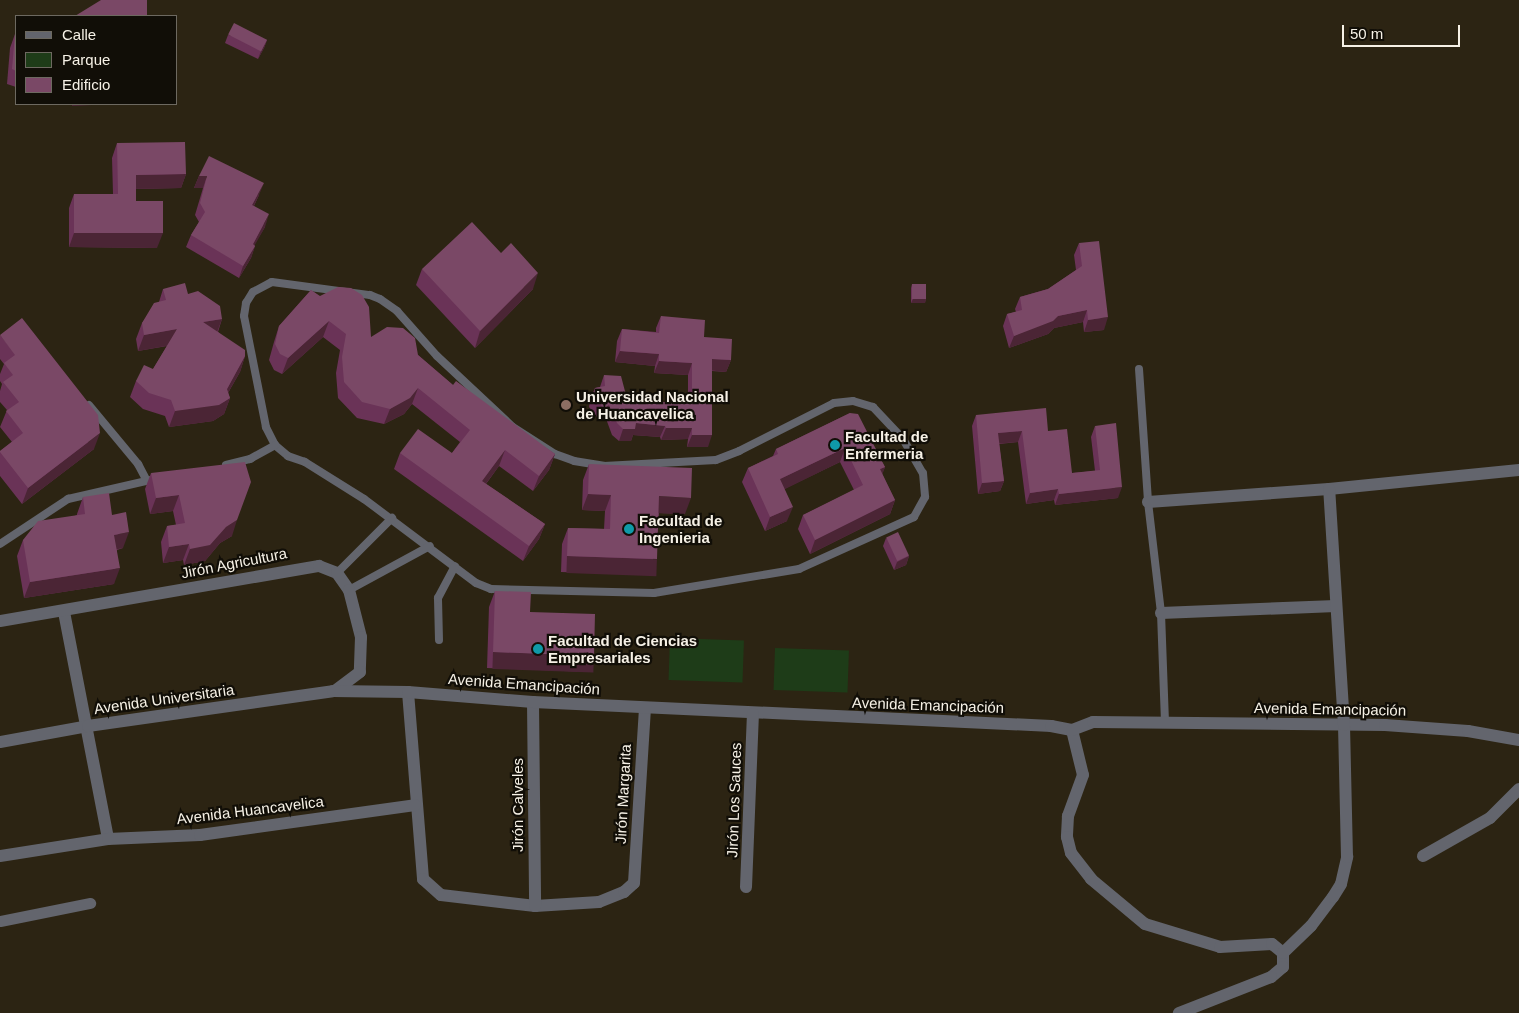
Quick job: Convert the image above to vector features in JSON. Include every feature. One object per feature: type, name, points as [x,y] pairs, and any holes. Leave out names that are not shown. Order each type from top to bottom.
[{"type":"street","points":[[1148,502],[1329,489],[1519,470]]},
{"type":"street","points":[[1179,1013],[1271,977],[1283,967],[1284,953],[1324,911],[1345,871],[1347,843],[1344,725],[1329,489]]},
{"type":"street","name":"Jirón Agricultura","points":[[0,621],[64,612],[300,567],[319,566],[337,573]]},
{"type":"street","points":[[334,691],[360,672],[361,637],[349,590],[337,573]]},
{"type":"street","points":[[1161,613],[1336,606]]},
{"type":"street","points":[[64,612],[88,726],[108,838]]},
{"type":"street","name":"Avenida Emancipación","points":[[334,691],[408,692],[533,702],[753,714],[1041,726],[1072,730],[1093,722],[1426,727],[1519,740]]},
{"type":"street","name":"Avenida Universitaria","points":[[0,742],[88,726],[334,691]]},
{"type":"street","points":[[408,692],[420,870],[432,890],[460,899],[535,906]]},
{"type":"street","name":"Jirón Calveles","points":[[533,702],[535,906]]},
{"type":"street","name":"Jirón Margarita","points":[[535,906],[599,902],[624,892],[634,883],[645,708]]},
{"type":"street","name":"Jirón Los Sauces","points":[[746,888],[753,714]]},
{"type":"street","points":[[1072,730],[1083,775],[1068,816],[1067,837],[1071,853],[1091,879],[1145,924],[1220,947],[1272,944],[1284,953]]},
{"type":"street","points":[[1423,856],[1490,818],[1519,789]]},
{"type":"street","name":"Avenida Huancavelica","points":[[0,856],[108,838],[200,835],[415,805]]},
{"type":"street","points":[[0,921],[90,902]]},
{"type":"lane","points":[[280,282],[370,294],[390,305],[443,362],[507,421],[555,454],[574,461],[604,466],[716,460],[739,451],[834,403],[853,401],[873,408],[894,429],[911,449],[925,481],[925,498],[914,517],[829,558],[799,569],[696,588],[654,593],[491,589],[476,583],[392,518],[305,462],[288,456],[275,445],[266,427],[244,316],[246,303],[253,292],[265,284],[280,282]]},
{"type":"lane","points":[[1139,369],[1148,502],[1161,613],[1165,724]]},
{"type":"lane","points":[[85,401],[138,464],[147,481]]},
{"type":"lane","points":[[220,466],[250,459],[275,445]]},
{"type":"lane","points":[[0,544],[68,499],[165,477]]},
{"type":"lane","points":[[337,573],[392,518]]},
{"type":"lane","points":[[349,590],[430,546]]},
{"type":"lane","points":[[439,640],[438,598],[455,566]]},
{"type":"green space","points":[[670,638],[744,641],[742,683],[669,680]]},
{"type":"green space","points":[[775,648],[849,651],[847,693],[774,690]]},
{"type":"building","points":[[101,0],[147,0],[147,15],[77,15]]},
{"type":"building","points":[[234,23],[267,40],[261,51],[228,35]]},
{"type":"building","points":[[15,34],[15,70],[12,69]]},
{"type":"building","points":[[185,142],[186,174],[136,175],[136,201],[163,201],[163,233],[74,233],[74,194],[118,194],[117,143]]},
{"type":"building","points":[[209,156],[264,183],[252,205],[269,214],[253,244],[255,246],[243,266],[191,235],[205,212],[200,203],[207,176],[199,176]]},
{"type":"building","points":[[472,222],[501,253],[511,243],[538,273],[480,331],[422,269]]},
{"type":"building","points":[[1099,241],[1108,317],[1088,320],[1087,310],[1058,316],[1053,321],[1014,336],[1007,314],[1022,310],[1020,297],[1048,289],[1082,266],[1079,243]]},
{"type":"building","points":[[185,283],[188,294],[198,291],[220,306],[222,319],[203,322],[245,350],[245,356],[227,389],[230,398],[219,405],[175,411],[171,400],[149,393],[136,381],[144,365],[153,369],[177,329],[144,335],[142,323],[154,303],[166,300],[163,289]]},
{"type":"building","points":[[912,284],[926,284],[926,299],[912,299]]},
{"type":"building","points":[[338,287],[351,288],[362,295],[369,307],[371,337],[387,327],[403,328],[415,338],[418,355],[453,385],[456,381],[555,454],[539,476],[505,450],[482,481],[545,524],[529,546],[400,453],[418,429],[452,453],[470,430],[418,388],[410,398],[390,409],[362,402],[344,382],[342,357],[346,334],[329,321],[288,358],[280,354],[275,344],[279,326],[311,290],[320,296]]},
{"type":"building","points":[[661,316],[705,320],[704,337],[732,339],[731,360],[712,359],[712,435],[692,435],[692,428],[666,428],[665,426],[636,423],[635,429],[623,429],[617,423],[609,405],[604,409],[593,395],[595,388],[605,386],[604,375],[621,376],[626,395],[636,402],[692,402],[692,363],[659,361],[659,354],[620,351],[622,329],[659,333]]},
{"type":"building","points":[[22,318],[98,415],[100,433],[28,488],[0,452],[23,433],[6,411],[19,402],[3,382],[13,375],[4,363],[15,355],[0,335]]},
{"type":"building","points":[[1046,408],[1048,431],[1067,429],[1072,473],[1100,470],[1095,426],[1116,423],[1122,487],[1059,494],[1058,489],[1030,493],[1022,431],[998,433],[1004,481],[982,483],[976,415]]},
{"type":"building","points":[[850,413],[858,414],[885,467],[880,469],[895,500],[815,540],[803,515],[863,485],[845,448],[780,479],[793,507],[770,517],[748,468],[778,454],[776,449]]},
{"type":"building","points":[[245,462],[251,482],[237,520],[226,527],[210,545],[190,549],[189,544],[169,547],[167,526],[185,523],[179,495],[156,498],[151,473]]},
{"type":"building","name":"Facultad de Ingenieria","points":[[589,464],[692,468],[691,498],[659,496],[657,559],[567,556],[568,528],[610,529],[611,495],[588,494]]},
{"type":"building","points":[[109,493],[112,515],[126,512],[129,532],[114,535],[120,568],[30,582],[23,540],[38,521],[85,514],[83,497]]},
{"type":"building","points":[[898,532],[909,556],[897,561],[886,537]]},
{"type":"building","name":"Facultad de Ciencias Empresariales","points":[[495,591],[531,592],[530,612],[595,614],[594,656],[493,652]]},
{"type":"place","name":"Universidad Nacional de Huancavelica","points":[[566,405]]},
{"type":"place","name":"Facultad de Enfermeria","points":[[835,445]]},
{"type":"place","name":"Facultad de Ingenieria","points":[[629,529]]},
{"type":"place","name":"Facultad de Ciencias Empresariales","points":[[538,649]]}]
